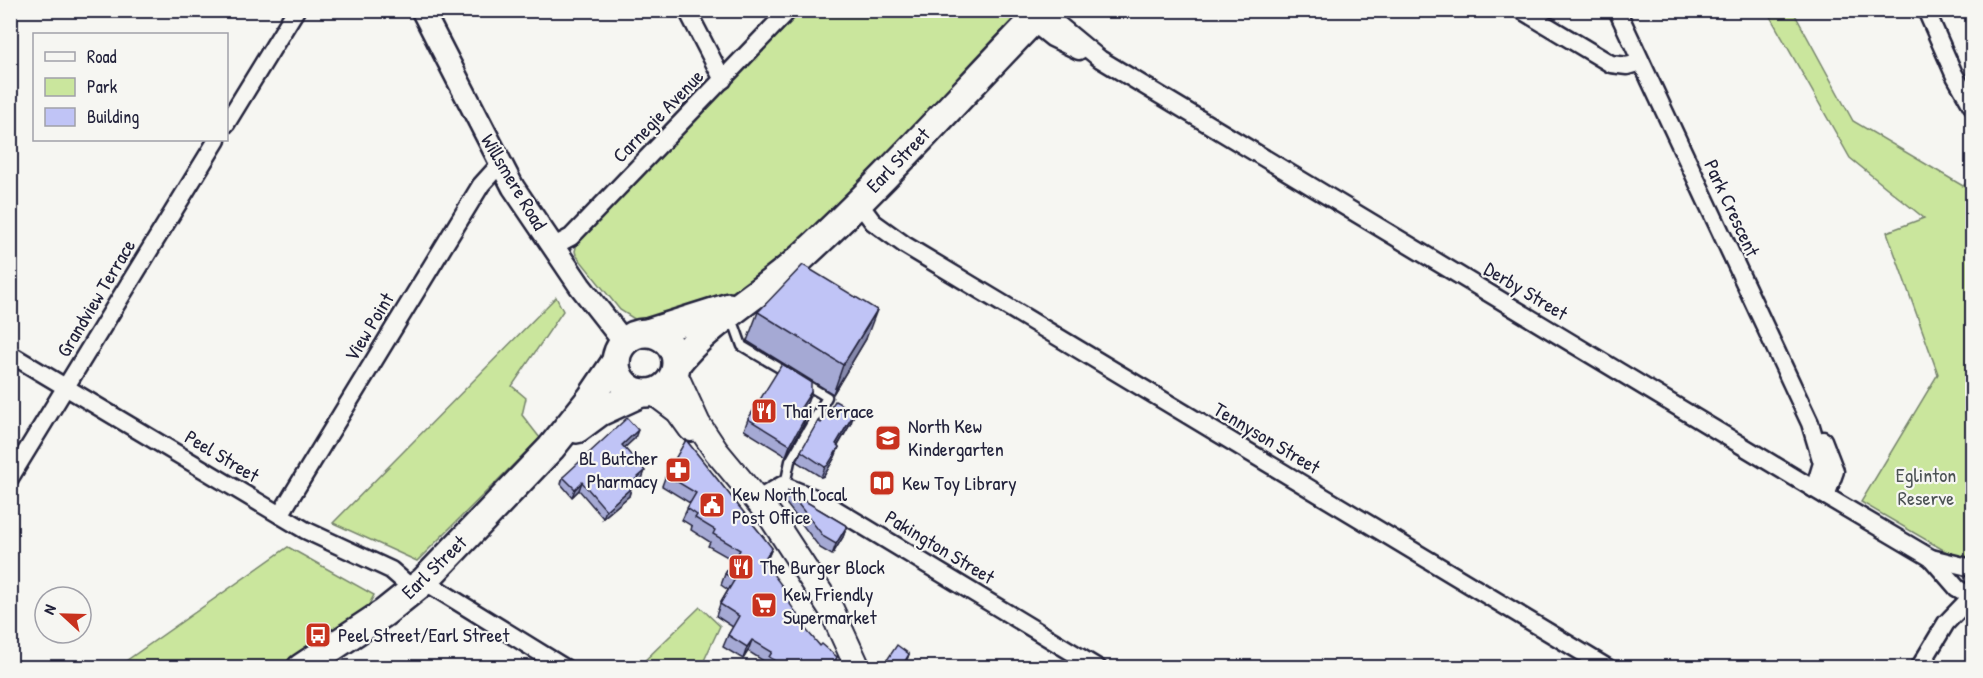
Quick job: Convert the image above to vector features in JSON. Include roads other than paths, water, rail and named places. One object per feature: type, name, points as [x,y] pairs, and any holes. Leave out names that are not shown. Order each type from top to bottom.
[{"type":"main road","name":"Earl Street","points":[[677,368],[694,342],[735,308],[787,271],[853,207],[1039,15]]},
{"type":"main road","name":"Earl Street","points":[[650,332],[735,308]]},
{"type":"main road","points":[[793,553],[749,507],[705,452],[678,411],[648,393],[622,382],[617,372],[620,351],[639,332],[650,332],[667,343],[698,424],[716,451],[757,500],[793,553],[831,609],[858,668]]},
{"type":"main road","name":"Earl Street","points":[[302,668],[419,586],[551,448],[591,398],[620,351]]},
{"type":"main road","points":[[648,393],[665,387],[677,368]]},
{"type":"main road","name":"Earl Street","points":[[551,448],[600,412],[648,393]]},
{"type":"street","points":[[228,121],[296,10]]},
{"type":"street","name":"Willsmere Road","points":[[422,10],[500,164],[580,285],[620,351]]},
{"type":"street","points":[[687,10],[723,80]]},
{"type":"street","name":"Carnegie Avenue","points":[[554,246],[571,237],[789,10]]},
{"type":"street","points":[[1521,10],[1611,64],[1628,66],[1641,63]]},
{"type":"street","name":"Park Crescent","points":[[1617,10],[1810,423],[1822,463],[1820,493]]},
{"type":"street","points":[[1926,10],[1954,74],[1972,106]]},
{"type":"street","name":"Derby Street","points":[[1039,15],[1052,38],[1100,59],[1931,558],[1967,594]]},
{"type":"street","name":"Grandview Terrace","points":[[10,478],[216,141]]},
{"type":"street","name":"View Point","points":[[280,515],[481,185],[500,164]]},
{"type":"street","name":"Tennyson Street","points":[[853,207],[863,227],[905,244],[1608,668]]},
{"type":"street","name":"Peel Street","points":[[10,354],[324,541],[392,570],[565,668]]},
{"type":"street","points":[[757,500],[778,486],[785,485]]},
{"type":"street","name":"Pakington Street","points":[[785,485],[822,501],[1098,668]]},
{"type":"street","name":"Derby Street","points":[[1931,558],[1972,568]]},
{"type":"street","points":[[1919,668],[1946,623],[1967,594]]},
{"type":"lane","points":[[735,308],[742,346],[827,397],[790,461],[785,485]]},
{"type":"place","name":"Thai Terrace","points":[[764,411]]},
{"type":"place","name":"North Kew Kindergarten","points":[[888,438]]},
{"type":"place","name":"BL Butcher Pharmacy","points":[[678,470]]},
{"type":"place","name":"Kew Toy Library","points":[[882,483]]},
{"type":"place","name":"Kew North Local Post Office","points":[[712,505]]},
{"type":"place","name":"The Burger Block","points":[[741,567]]},
{"type":"place","name":"Kew Friendly Supermarket","points":[[764,605]]},
{"type":"place","name":"Peel Street/Earl Street","points":[[318,635]]},
{"type":"park label","name":"Eglinton Reserve","points":[[1926,486]]}]
